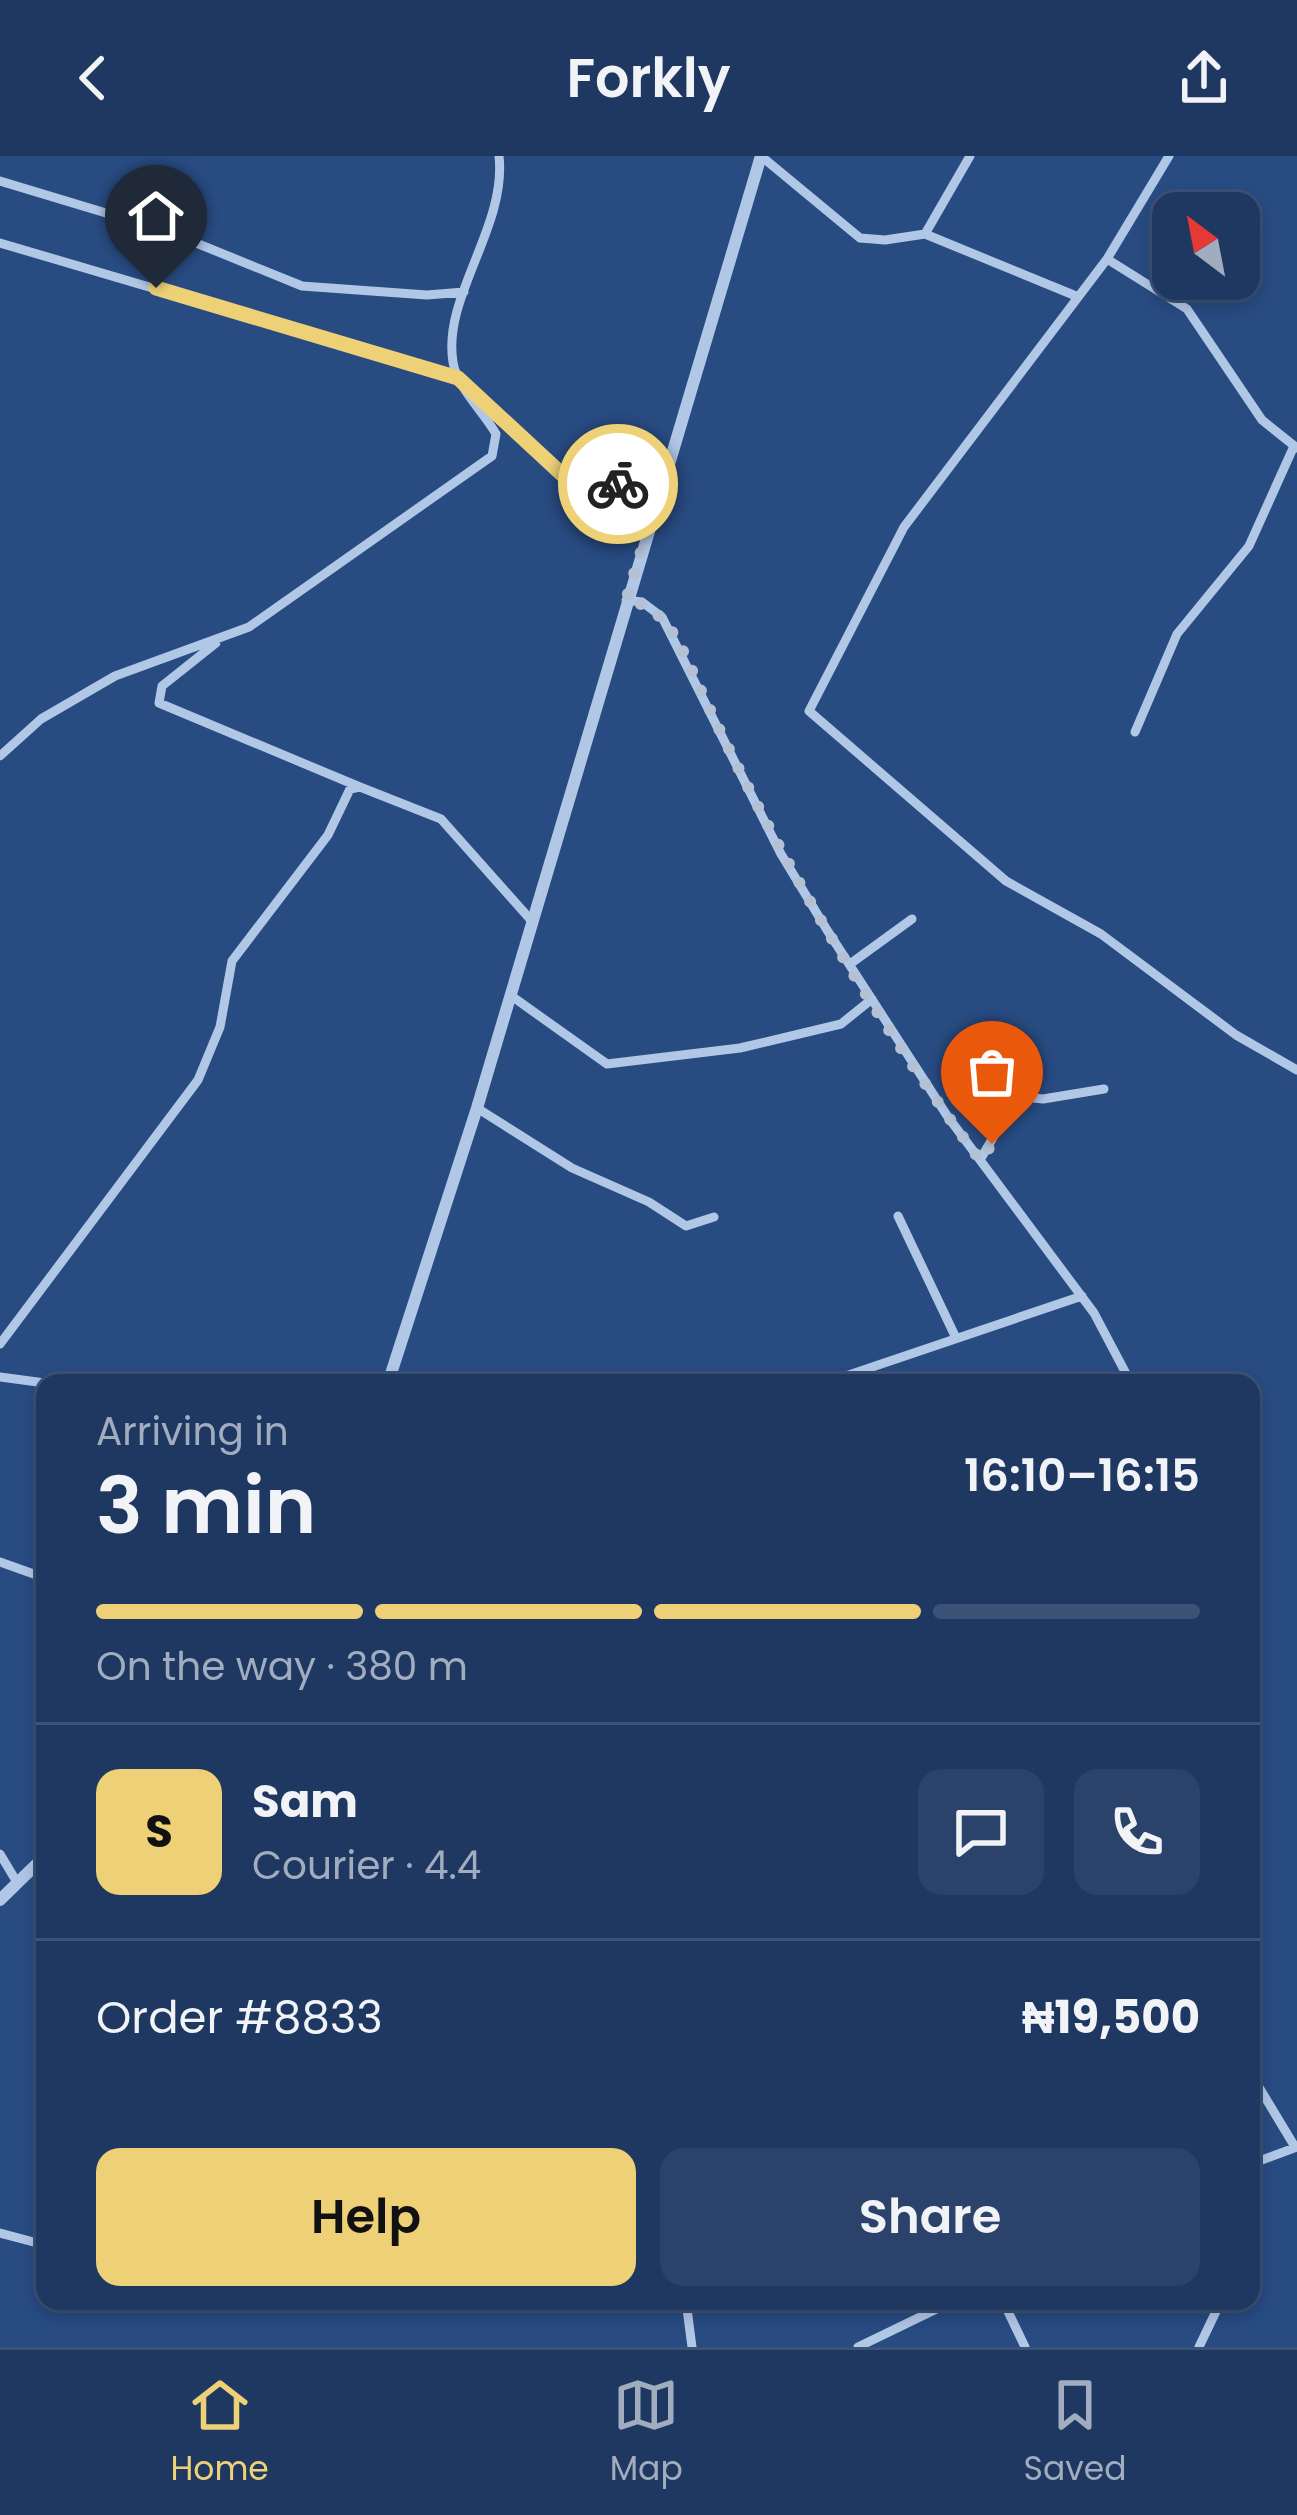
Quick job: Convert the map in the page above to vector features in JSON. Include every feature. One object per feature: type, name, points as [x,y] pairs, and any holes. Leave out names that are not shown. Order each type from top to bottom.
[{"type":"street","points":[[498,439],[458,378],[453,345],[464,292],[502,180],[499,156]]},
{"type":"street","points":[[391,1374],[477,1108],[761,156],[860,238],[885,241],[925,234],[1076,296]]},
{"type":"street","points":[[925,234],[970,156]]},
{"type":"street","points":[[1169,156],[1107,259],[904,527],[809,711],[1006,881],[1101,934],[1236,1035],[1297,1070]]},
{"type":"street","points":[[0,181],[169,232],[302,286],[427,295],[464,292]]},
{"type":"street","points":[[0,243],[458,378]]},
{"type":"street","points":[[1107,259],[1187,309],[1262,420],[1295,447],[1249,546],[1178,634],[1135,732]]},
{"type":"street","points":[[471,396],[566,478],[660,490]]},
{"type":"street","points":[[0,756],[32,726],[87,691],[249,627],[423,502],[482,466],[498,439],[509,431]]},
{"type":"street","points":[[626,600],[650,607],[684,653],[781,854],[980,1160],[1082,1296],[1126,1374]]},
{"type":"street","points":[[223,637],[162,686],[159,703],[360,787],[428,810],[470,847],[530,919]]},
{"type":"street","points":[[0,1344],[198,1080],[220,1027],[232,962],[328,836],[346,794],[360,787]]},
{"type":"street","points":[[850,964],[912,919]]},
{"type":"street","points":[[510,994],[607,1064],[740,1048],[842,1024],[872,1000]]},
{"type":"street","points":[[980,1160],[1017,1096],[1043,1099],[1105,1088]]},
{"type":"street","points":[[477,1108],[572,1168],[649,1202],[686,1226],[714,1217]]},
{"type":"street","points":[[898,1216],[956,1338]]},
{"type":"street","points":[[852,1374],[1082,1296]]},
{"type":"street","points":[[0,1377],[36,1382]]},
{"type":"street","points":[[0,1562],[36,1575]]},
{"type":"street","points":[[0,1854],[18,1885]]},
{"type":"street","points":[[0,1900],[36,1866]]},
{"type":"street","points":[[1260,2089],[1296,2147],[1260,2161]]},
{"type":"street","points":[[0,2233],[36,2243]]},
{"type":"street","points":[[687,2310],[692,2347]]},
{"type":"street","points":[[858,2347],[934,2310]]},
{"type":"street","points":[[1007,2310],[1025,2347]]},
{"type":"street","points":[[1198,2347],[1216,2310]]},
{"type":"way so far","points":[[618,484],[660,490],[626,600],[642,602],[662,617],[781,854],[948,1117],[980,1160],[992,1144]]},
{"type":"route","points":[[156,288],[458,378],[471,396],[566,478],[602,486],[618,484]]}]
